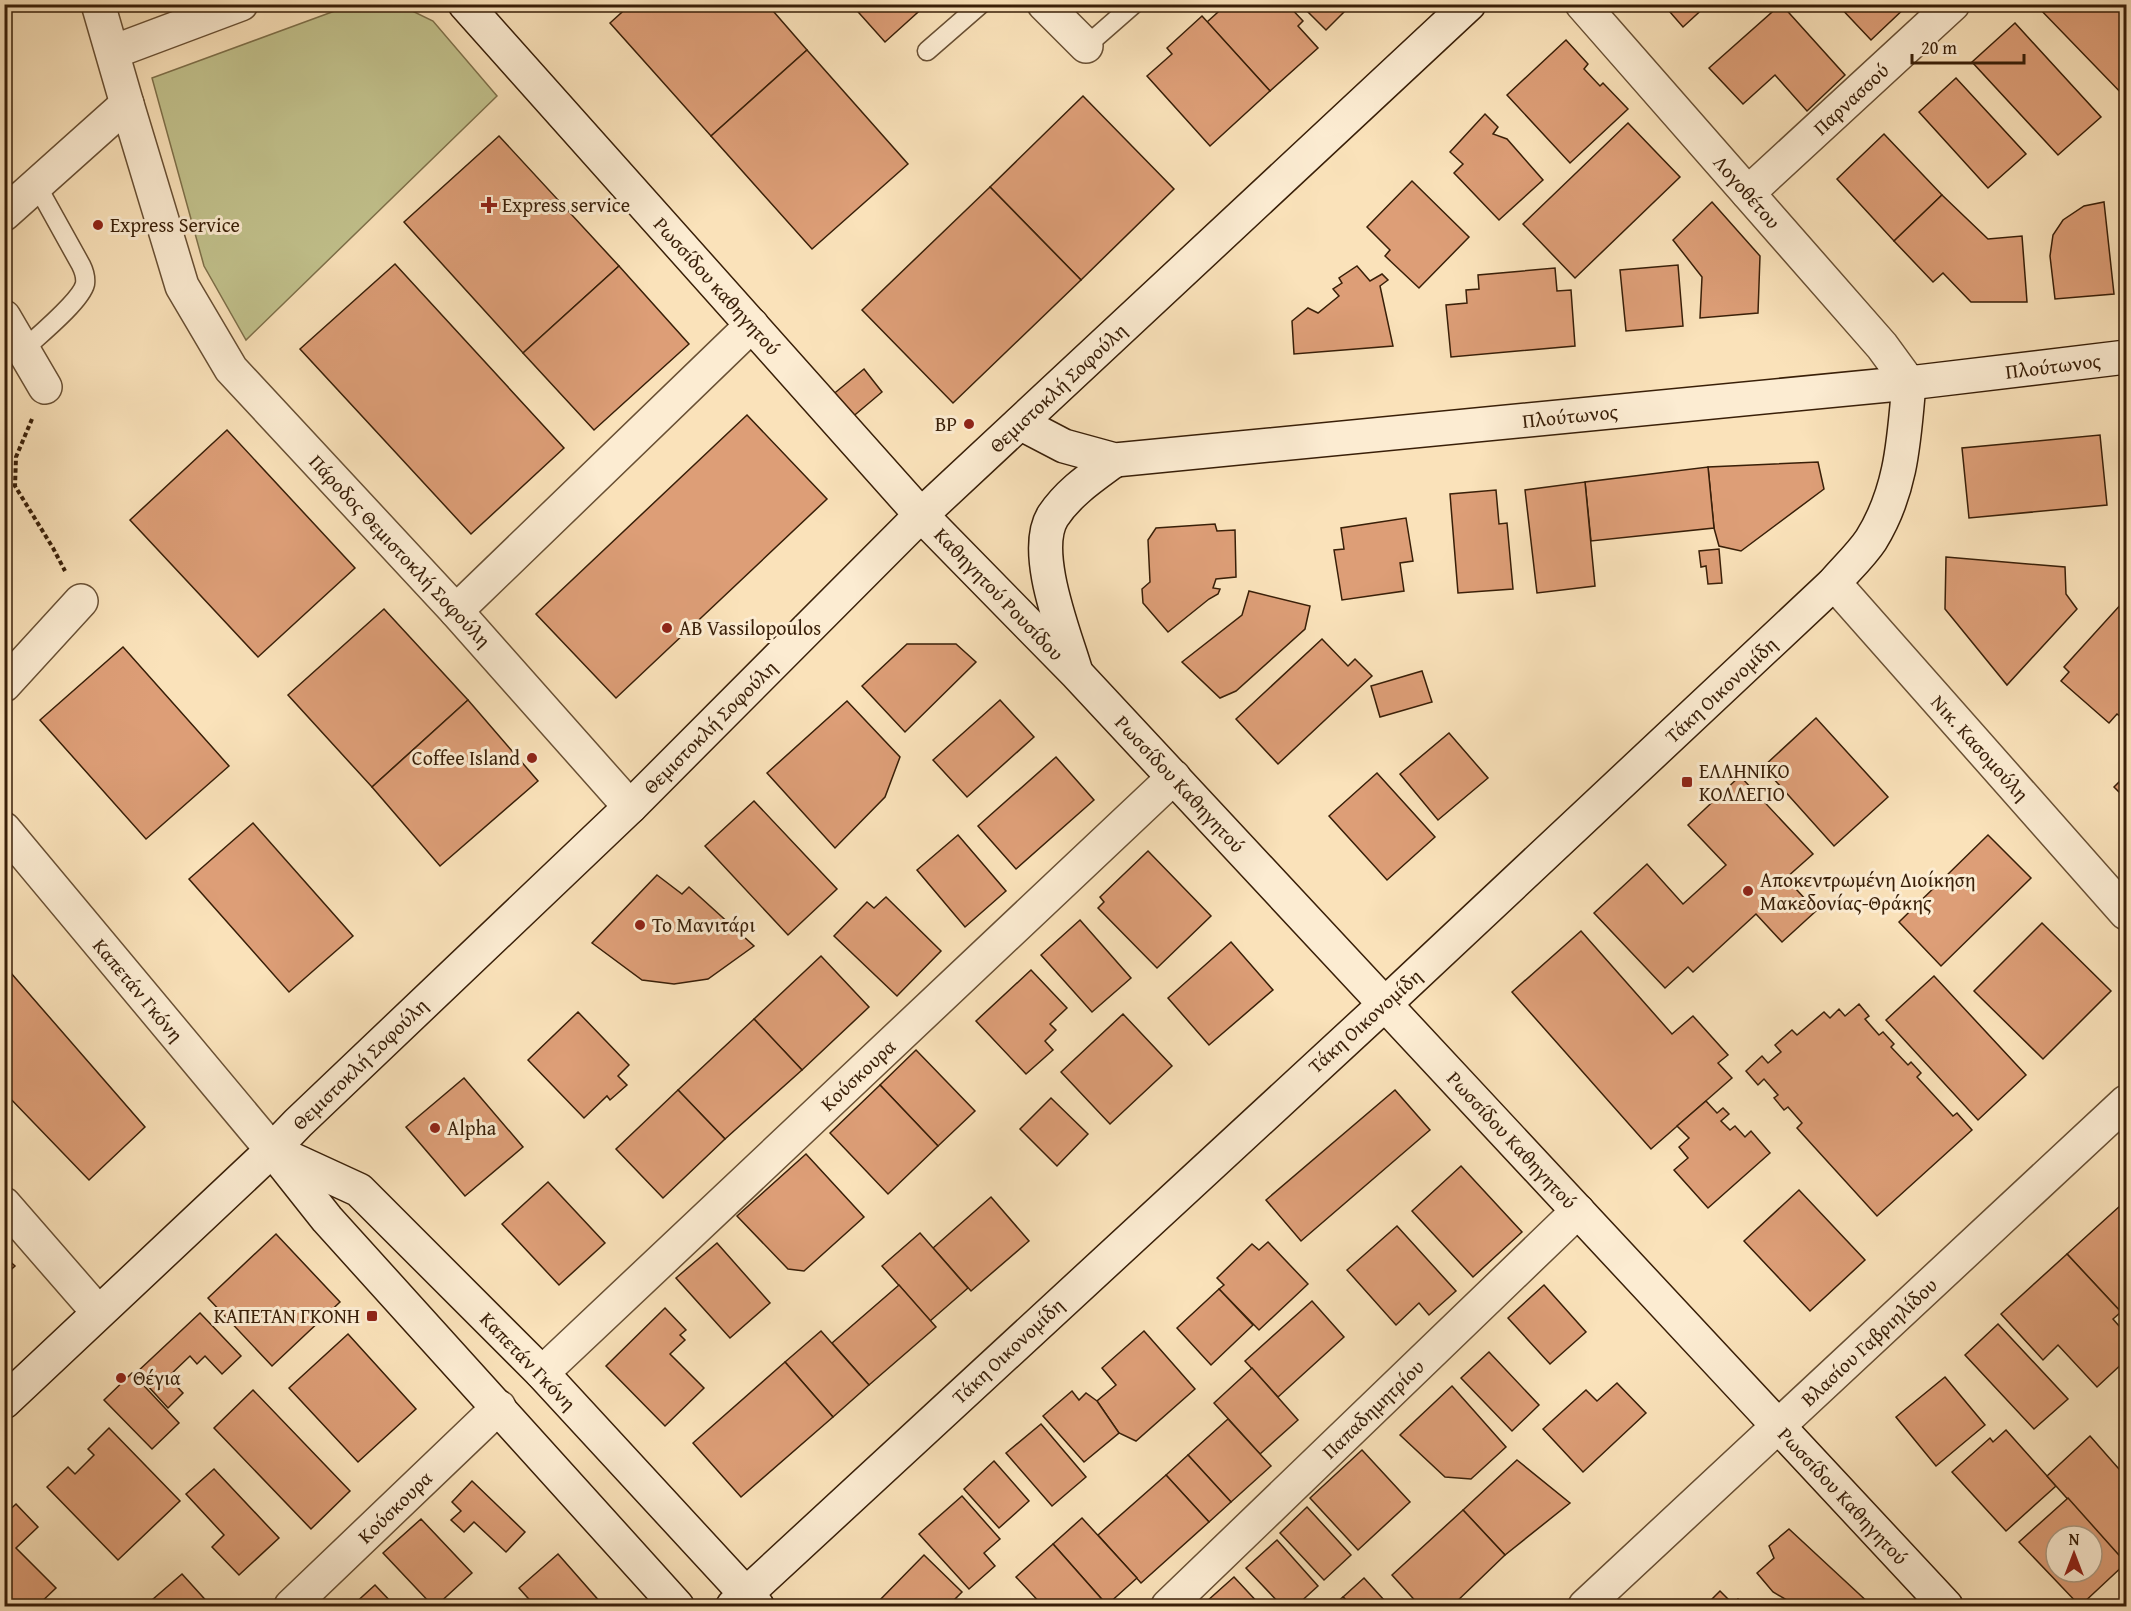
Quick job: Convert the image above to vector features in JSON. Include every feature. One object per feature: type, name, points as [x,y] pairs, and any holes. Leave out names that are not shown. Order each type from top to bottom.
[{"type":"street","name":"Πάροδος Θεμιστοκλή Σοφούλη","points":[[98,4],[182,286],[231,369],[456,611],[630,807]]},
{"type":"street","points":[[113,52],[241,4]]},
{"type":"street","points":[[1044,4],[1086,46]]},
{"type":"street","name":"Θεμιστοκλή Σοφούλη","points":[[4,1402],[272,1150],[630,807],[921,515],[1469,4]]},
{"type":"street","name":"Λογοθέτου","points":[[1582,4],[1882,346],[1909,383]]},
{"type":"street","name":"Παρνασσού","points":[[1748,193],[1953,4]]},
{"type":"street","name":"Ρωσσίδου καθηγητού","points":[[464,5],[921,515]]},
{"type":"street","points":[[4,214],[126,104]]},
{"type":"street","points":[[4,317],[45,387]]},
{"type":"street","points":[[456,611],[752,325]]},
{"type":"street","name":"Πλούτωνος","points":[[1020,423],[1064,446],[1115,460],[1909,383],[2127,357]]},
{"type":"street","name":"Τάκη Οικονομίδη","points":[[745,1603],[1834,583],[1870,541],[1889,506],[1902,462],[1909,383]]},
{"type":"street","points":[[1077,674],[1048,579],[1046,545],[1052,518],[1074,490],[1115,460]]},
{"type":"street","name":"Καθηγητού Ρουσίδου","points":[[921,515],[1077,674]]},
{"type":"street","name":"Νικ. Κασομούλη","points":[[1834,583],[2127,913]]},
{"type":"street","points":[[4,685],[81,601]]},
{"type":"street","name":"Ρωσσίδου Καθηγητού","points":[[1077,674],[1946,1606]]},
{"type":"street","name":"Κούσκουρα","points":[[542,1373],[1174,777]]},
{"type":"street","name":"Καπετάν Γκόνη","points":[[4,829],[327,1219],[677,1606]]},
{"type":"street","name":"Βλασίου Γαβριηλίδου","points":[[1585,1606],[2127,1102]]},
{"type":"street","name":"Καπετάν Γκόνη","points":[[272,1150],[359,1190],[542,1373],[745,1603]]},
{"type":"street","points":[[4,1204],[98,1312]]},
{"type":"street","name":"Παπαδημητρίου","points":[[1168,1606],[1578,1211]]},
{"type":"street","name":"Κούσκουρα","points":[[291,1606],[499,1407]]},
{"type":"lane","points":[[927,51],[981,4]]},
{"type":"lane","points":[[1086,46],[1134,4]]},
{"type":"lane","points":[[23,350],[77,300],[85,283],[85,274],[81,265],[36,184]]},
{"type":"path","points":[[45,387],[16,457],[15,486],[53,548],[81,601]]},
{"type":"green space","points":[[351,5],[400,5],[433,21],[497,96],[246,340],[204,266],[152,78]]},
{"type":"building","points":[[631,4],[767,4],[807,50],[711,136],[610,23]]},
{"type":"building","points":[[851,4],[927,4],[885,42]]},
{"type":"building","points":[[1227,4],[1277,4],[1279,7],[1287,4],[1303,21],[1298,26],[1318,48],[1270,91],[1207,22]]},
{"type":"building","points":[[1300,4],[1352,4],[1326,30]]},
{"type":"building","points":[[1663,4],[1708,4],[1683,27]]},
{"type":"building","points":[[1781,4],[1845,75],[1807,111],[1775,75],[1743,104],[1709,68]]},
{"type":"building","points":[[1837,4],[1909,4],[1871,40]]},
{"type":"building","points":[[2112,4],[2126,20],[2126,98],[2036,5]]},
{"type":"building","points":[[1202,16],[1270,91],[1210,146],[1147,76],[1172,54],[1167,48]]},
{"type":"building","points":[[2015,23],[2101,117],[2058,155],[1972,62]]},
{"type":"building","points":[[1566,40],[1588,64],[1584,69],[1600,86],[1603,83],[1628,109],[1570,163],[1507,95]]},
{"type":"building","points":[[807,50],[908,164],[812,249],[711,136]]},
{"type":"building","points":[[1956,78],[2026,154],[1988,188],[1919,112]]},
{"type":"building","points":[[1083,96],[1174,189],[1081,280],[990,187]]},
{"type":"building","points":[[1485,114],[1498,127],[1493,134],[1507,139],[1543,180],[1499,220],[1454,173],[1463,164],[1450,152]]},
{"type":"building","points":[[1628,123],[1680,177],[1575,278],[1523,224]]},
{"type":"building","points":[[1884,134],[1942,195],[1894,241],[1837,179]]},
{"type":"building","points":[[499,136],[619,266],[523,353],[404,222]]},
{"type":"building","points":[[2126,174],[2126,226],[2121,187]]},
{"type":"building","points":[[1412,181],[1469,237],[1419,288],[1385,256],[1390,250],[1367,227]]},
{"type":"building","points":[[990,187],[1081,280],[953,403],[862,310]]},
{"type":"building","points":[[1942,195],[1988,239],[2022,236],[2027,302],[1971,302],[1943,273],[1933,282],[1894,241]]},
{"type":"building","points":[[1712,202],[1760,256],[1758,313],[1700,318],[1702,277],[1673,240]]},
{"type":"building","points":[[2104,202],[2114,294],[2055,299],[2050,256],[2053,235],[2063,220],[2084,206]]},
{"type":"building","points":[[395,264],[564,448],[471,534],[300,349]]},
{"type":"building","points":[[1678,265],[1683,326],[1626,331],[1620,270]]},
{"type":"building","points":[[619,266],[689,344],[594,430],[523,353]]},
{"type":"building","points":[[1357,266],[1370,281],[1382,274],[1388,280],[1380,286],[1393,346],[1294,354],[1292,321],[1308,308],[1318,313],[1339,296],[1333,289],[1342,283],[1339,278]]},
{"type":"building","points":[[1555,268],[1557,291],[1571,290],[1575,346],[1451,357],[1446,305],[1467,303],[1466,290],[1479,289],[1478,275]]},
{"type":"building","points":[[864,369],[882,392],[850,419],[831,396]]},
{"type":"building","points":[[747,415],[827,499],[616,698],[536,614]]},
{"type":"building","points":[[227,430],[355,568],[258,657],[130,520]]},
{"type":"building","points":[[2100,435],[2107,505],[1969,518],[1962,448]]},
{"type":"building","points":[[1818,462],[1824,489],[1741,551],[1719,546],[1714,528],[1708,467]]},
{"type":"building","points":[[1708,467],[1714,528],[1591,541],[1585,482]]},
{"type":"building","points":[[1585,482],[1595,586],[1537,593],[1525,490]]},
{"type":"building","points":[[1496,490],[1499,524],[1507,523],[1513,589],[1458,593],[1450,494]]},
{"type":"building","points":[[1406,518],[1413,561],[1400,563],[1404,591],[1342,600],[1334,550],[1344,549],[1341,528]]},
{"type":"building","points":[[1215,524],[1217,531],[1235,530],[1236,577],[1216,579],[1213,588],[1220,589],[1218,594],[1168,632],[1143,603],[1142,589],[1150,582],[1148,540],[1156,528]]},
{"type":"building","points":[[1719,549],[1722,583],[1708,584],[1706,566],[1701,567],[1699,551]]},
{"type":"building","points":[[1946,557],[2065,567],[2066,594],[2077,609],[2007,685],[1945,609]]},
{"type":"building","points":[[1249,591],[1310,606],[1305,629],[1236,691],[1220,698],[1182,662],[1242,615]]},
{"type":"building","points":[[2123,602],[2126,605],[2126,713],[2122,718],[2117,714],[2109,723],[2061,681],[2069,672],[2064,667]]},
{"type":"building","points":[[384,609],[468,700],[372,787],[288,695]]},
{"type":"building","points":[[1322,639],[1348,666],[1355,659],[1372,676],[1278,764],[1236,719]]},
{"type":"building","points":[[907,644],[956,644],[976,662],[905,732],[862,686]]},
{"type":"building","points":[[123,647],[229,766],[146,839],[40,720]]},
{"type":"building","points":[[1422,671],[1432,702],[1380,717],[1371,686]]},
{"type":"building","points":[[468,700],[538,781],[440,866],[372,787]]},
{"type":"building","points":[[1000,700],[1034,737],[967,797],[933,760]]},
{"type":"building","points":[[847,701],[900,757],[885,797],[835,848],[767,773]]},
{"type":"building","points":[[1816,718],[1888,797],[1834,846],[1763,767]]},
{"type":"building","points":[[1449,733],[1488,778],[1438,820],[1400,774]]},
{"type":"building","points":[[1056,757],[1094,800],[1016,869],[978,826]]},
{"type":"building","points":[[1377,773],[1435,837],[1387,880],[1329,816]]},
{"type":"building","points":[[2126,775],[2126,799],[2114,787]]},
{"type":"building","name":"Αποκεντρωμένη Διοίκηση Μακεδονίας-Θράκης","points":[[1740,776],[1813,854],[1786,878],[1816,911],[1782,942],[1756,914],[1693,972],[1688,967],[1665,988],[1594,913],[1647,864],[1683,904],[1726,865],[1688,825]]},
{"type":"building","points":[[754,801],[837,889],[788,935],[705,846]]},
{"type":"building","points":[[253,823],[353,936],[289,992],[189,879]]},
{"type":"building","points":[[958,835],[1006,891],[965,927],[917,870]]},
{"type":"building","points":[[1988,835],[2031,878],[1941,966],[1899,922]]},
{"type":"building","points":[[1148,851],[1211,916],[1157,968],[1098,908],[1104,902],[1100,897]]},
{"type":"building","points":[[657,875],[682,894],[689,887],[754,946],[708,979],[674,984],[642,980],[592,943]]},
{"type":"building","points":[[886,897],[941,951],[897,996],[834,936],[867,902],[874,908]]},
{"type":"building","points":[[1080,920],[1131,978],[1092,1012],[1041,955]]},
{"type":"building","points":[[2042,923],[2111,991],[2043,1059],[1974,991]]},
{"type":"building","points":[[1581,931],[1672,1034],[1693,1016],[1728,1055],[1718,1063],[1732,1078],[1651,1149],[1512,992]]},
{"type":"building","points":[[1231,942],[1273,990],[1209,1045],[1168,998]]},
{"type":"building","points":[[821,956],[869,1007],[802,1070],[754,1019]]},
{"type":"building","points":[[4,965],[145,1127],[89,1180],[4,1092]]},
{"type":"building","points":[[1031,970],[1067,1008],[1050,1024],[1056,1030],[1045,1041],[1053,1050],[1026,1074],[976,1021]]},
{"type":"building","points":[[1934,976],[2026,1075],[1978,1120],[1886,1020]]},
{"type":"building","points":[[1859,1004],[1869,1016],[1865,1019],[1879,1035],[1883,1032],[1894,1044],[1891,1047],[1908,1065],[1911,1062],[1921,1073],[1917,1077],[1953,1116],[1957,1113],[1972,1130],[1877,1216],[1797,1128],[1802,1123],[1788,1107],[1784,1110],[1774,1098],[1778,1095],[1764,1079],[1758,1085],[1746,1071],[1762,1056],[1768,1063],[1781,1052],[1775,1045],[1792,1030],[1797,1035],[1824,1012],[1830,1018],[1839,1009],[1845,1016]]},
{"type":"building","points":[[578,1012],[629,1065],[618,1076],[627,1085],[610,1100],[607,1096],[584,1118],[528,1060]]},
{"type":"building","points":[[1123,1014],[1172,1066],[1110,1124],[1061,1072]]},
{"type":"building","points":[[754,1019],[802,1070],[725,1139],[678,1090]]},
{"type":"building","points":[[916,1050],[975,1111],[938,1146],[880,1085]]},
{"type":"building","points":[[464,1078],[523,1147],[465,1196],[406,1127]]},
{"type":"building","points":[[880,1085],[938,1146],[888,1194],[830,1133]]},
{"type":"building","points":[[678,1090],[725,1139],[663,1198],[616,1149]]},
{"type":"building","points":[[1395,1090],[1430,1130],[1301,1241],[1266,1200]]},
{"type":"building","points":[[1051,1098],[1088,1134],[1057,1166],[1020,1129]]},
{"type":"building","points":[[1706,1101],[1717,1113],[1723,1108],[1729,1114],[1721,1121],[1730,1130],[1735,1126],[1745,1137],[1751,1131],[1770,1153],[1708,1208],[1674,1170],[1688,1158],[1679,1147],[1689,1138],[1677,1126]]},
{"type":"building","points":[[806,1154],[864,1217],[804,1271],[788,1269],[737,1216]]},
{"type":"building","points":[[1461,1166],[1522,1232],[1473,1277],[1412,1211]]},
{"type":"building","points":[[548,1182],[605,1243],[559,1285],[502,1224]]},
{"type":"building","points":[[1799,1190],[1865,1260],[1810,1311],[1744,1241]]},
{"type":"building","points":[[991,1197],[1029,1241],[971,1291],[933,1248]]},
{"type":"building","points":[[2121,1205],[2126,1211],[2126,1306],[2121,1312],[2067,1254]]},
{"type":"building","points":[[1397,1226],[1456,1291],[1429,1315],[1419,1303],[1396,1325],[1347,1270]]},
{"type":"building","points":[[920,1233],[968,1288],[930,1321],[882,1266]]},
{"type":"building","points":[[276,1234],[340,1302],[272,1366],[208,1298]]},
{"type":"building","points":[[1268,1242],[1308,1284],[1259,1330],[1219,1289],[1224,1285],[1217,1278],[1252,1244],[1259,1250]]},
{"type":"building","points":[[717,1243],[770,1303],[730,1338],[676,1278]]},
{"type":"building","points":[[2067,1254],[2121,1312],[2113,1319],[2126,1334],[2126,1360],[2097,1387],[2058,1345],[2043,1360],[2001,1314]]},
{"type":"building","points":[[4,1256],[15,1266],[4,1276]]},
{"type":"building","points":[[899,1285],[936,1327],[869,1385],[832,1343]]},
{"type":"building","points":[[1544,1285],[1586,1332],[1550,1364],[1508,1318]]},
{"type":"building","points":[[1219,1289],[1253,1325],[1211,1365],[1177,1328]]},
{"type":"building","points":[[1312,1301],[1344,1337],[1278,1397],[1245,1361]]},
{"type":"building","points":[[665,1308],[686,1330],[680,1335],[685,1340],[670,1354],[704,1388],[665,1426],[606,1366]]},
{"type":"building","points":[[200,1313],[241,1356],[222,1374],[205,1356],[197,1364],[190,1356],[168,1377],[183,1393],[168,1408],[136,1373]]},
{"type":"building","points":[[1998,1324],[2068,1399],[2034,1429],[1965,1355]]},
{"type":"building","points":[[821,1331],[869,1385],[833,1417],[785,1362]]},
{"type":"building","points":[[1144,1331],[1195,1389],[1136,1441],[1119,1433],[1097,1401],[1116,1385],[1102,1368]]},
{"type":"building","points":[[348,1334],[416,1409],[358,1462],[289,1388]]},
{"type":"building","points":[[1489,1352],[1539,1405],[1512,1431],[1461,1378]]},
{"type":"building","points":[[785,1362],[833,1417],[741,1497],[693,1443]]},
{"type":"building","points":[[1252,1368],[1298,1420],[1260,1454],[1214,1403]]},
{"type":"building","points":[[132,1373],[179,1423],[152,1449],[104,1400]]},
{"type":"building","points":[[1945,1377],[1985,1425],[1936,1466],[1896,1417]]},
{"type":"building","points":[[1617,1383],[1646,1413],[1583,1472],[1543,1429],[1586,1390],[1597,1401]]},
{"type":"building","points":[[1452,1386],[1506,1447],[1471,1479],[1445,1477],[1400,1435]]},
{"type":"building","points":[[253,1390],[350,1491],[311,1529],[214,1428]]},
{"type":"building","points":[[1072,1391],[1079,1400],[1086,1393],[1097,1401],[1119,1433],[1084,1462],[1043,1416]]},
{"type":"building","points":[[1228,1419],[1271,1466],[1231,1502],[1188,1455]]},
{"type":"building","points":[[1041,1424],[1086,1477],[1052,1506],[1006,1453]]},
{"type":"building","points":[[109,1428],[180,1501],[118,1560],[47,1487],[68,1467],[75,1474],[94,1455],[88,1449]]},
{"type":"building","points":[[2006,1430],[2056,1486],[2006,1531],[1952,1472],[1990,1438],[1993,1442]]},
{"type":"building","points":[[2090,1436],[2126,1477],[2126,1564],[2104,1539],[2104,1524],[2090,1524],[2047,1476]]},
{"type":"building","points":[[1362,1450],[1410,1502],[1358,1550],[1310,1498]]},
{"type":"building","points":[[1188,1455],[1231,1502],[1209,1522],[1166,1475]]},
{"type":"building","points":[[1517,1460],[1570,1503],[1505,1555],[1463,1510]]},
{"type":"building","points":[[994,1461],[1029,1501],[999,1528],[964,1489]]},
{"type":"building","points":[[214,1469],[279,1538],[239,1575],[212,1547],[224,1535],[186,1494]]},
{"type":"building","points":[[1166,1475],[1209,1522],[1141,1583],[1098,1535]]},
{"type":"building","points":[[472,1481],[525,1532],[506,1552],[474,1522],[464,1532],[451,1520],[461,1511],[452,1502]]},
{"type":"building","points":[[962,1496],[1000,1539],[984,1553],[995,1566],[969,1589],[919,1534]]},
{"type":"building","points":[[2068,1498],[2091,1524],[2044,1524],[2044,1568],[2019,1542]]},
{"type":"building","points":[[16,1504],[38,1527],[16,1548],[56,1588],[37,1606],[4,1606],[4,1515]]},
{"type":"building","points":[[1307,1507],[1351,1555],[1324,1580],[1280,1533]]},
{"type":"building","points":[[1463,1510],[1505,1555],[1452,1606],[1420,1606],[1392,1575]]},
{"type":"building","points":[[1082,1518],[1137,1578],[1107,1605],[1053,1544]]},
{"type":"building","points":[[421,1519],[472,1573],[436,1606],[433,1606],[383,1553]]},
{"type":"building","points":[[1789,1529],[1872,1606],[1797,1606],[1773,1592],[1757,1573],[1774,1558],[1769,1546]]},
{"type":"building","points":[[2104,1538],[2126,1563],[2104,1584]]},
{"type":"building","points":[[1277,1540],[1318,1586],[1296,1606],[1282,1606],[1246,1568]]},
{"type":"building","points":[[1053,1544],[1108,1606],[1043,1606],[1016,1577]]},
{"type":"building","points":[[558,1554],[601,1603],[597,1606],[535,1606],[519,1588]]},
{"type":"building","points":[[924,1555],[962,1592],[948,1606],[941,1602],[937,1606],[874,1606]]},
{"type":"building","points":[[182,1574],[211,1606],[145,1606]]},
{"type":"building","points":[[1234,1577],[1261,1606],[1210,1606],[1206,1602]]},
{"type":"building","points":[[1364,1578],[1384,1600],[1377,1606],[1352,1606],[1343,1597]]},
{"type":"building","points":[[2059,1584],[2104,1584],[2080,1606]]},
{"type":"building","points":[[375,1585],[392,1603],[388,1606],[352,1606]]},
{"type":"building","points":[[1720,1591],[1733,1604],[1738,1599],[1746,1606],[1705,1606]]},
{"type":"building","points":[[1343,1597],[1352,1606],[1332,1606]]},
{"type":"place","name":"Express service","points":[[489,205]]},
{"type":"place","name":"Express Service","points":[[98,225]]},
{"type":"place","name":"BP","points":[[969,424]]},
{"type":"place","name":"AB Vassilopoulos","points":[[667,628]]},
{"type":"place","name":"Coffee Island","points":[[532,758]]},
{"type":"place","name":"ΕΛΛΗΝΙΚΟ ΚΟΛΛΕΓΙΟ","points":[[1687,782]]},
{"type":"place","name":"Αποκεντρωμένη Διοίκηση Μακεδονίας-Θράκης","points":[[1748,891]]},
{"type":"place","name":"Το Μανιτάρι","points":[[640,925]]},
{"type":"place","name":"Alpha","points":[[435,1128]]},
{"type":"place","name":"ΚΑΠΕΤΑΝ ΓΚΟΝΗ","points":[[372,1316]]},
{"type":"place","name":"Θέγια","points":[[121,1378]]}]
